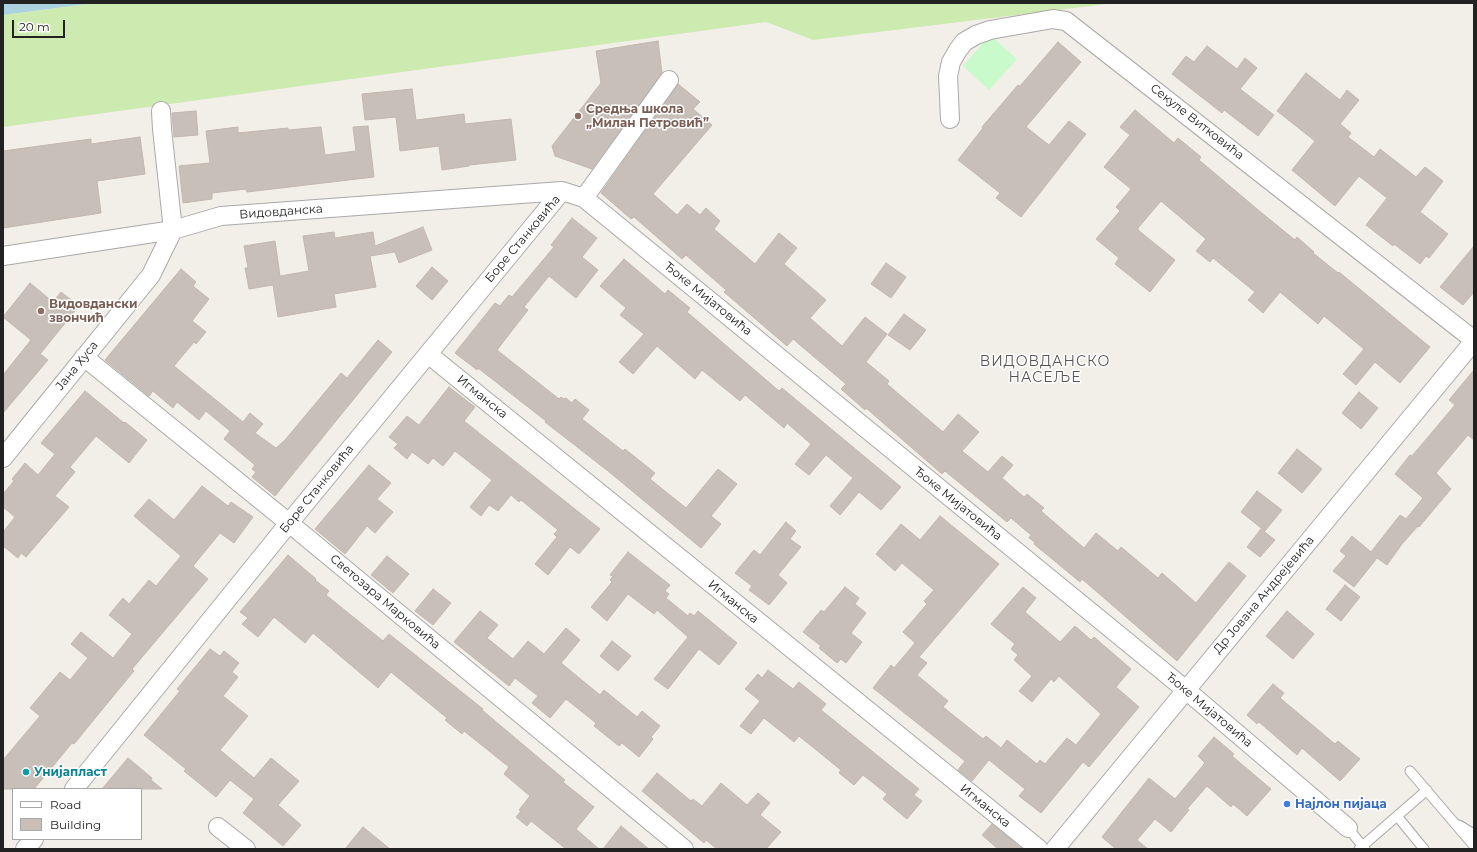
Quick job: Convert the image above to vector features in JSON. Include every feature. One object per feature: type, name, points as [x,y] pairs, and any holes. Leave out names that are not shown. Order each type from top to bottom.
[{"type":"street","name":"Секуле Витковића","points":[[950,119],[948,76],[951,62],[964,42],[976,35],[990,30],[1049,20],[1066,20],[1474,340]]},
{"type":"street","points":[[584,198],[669,80]]},
{"type":"street","points":[[161,111],[173,230]]},
{"type":"street","name":"Ђоке Мијатовића","points":[[562,191],[584,198],[1186,690],[1348,828]]},
{"type":"street","name":"Видовданска","points":[[3,256],[173,230],[221,216],[562,191]]},
{"type":"street","name":"Боре Станковића","points":[[75,788],[289,523],[562,191]]},
{"type":"street","name":"Јана Хуса","points":[[3,458],[151,275],[173,230]]},
{"type":"street","name":"Др Јована Андрејевића","points":[[1055,849],[1474,340]]},
{"type":"street","name":"Игманска","points":[[428,354],[1039,849]]},
{"type":"street","name":"Светозара Марковића","points":[[84,357],[289,523],[684,849]]},
{"type":"street","points":[[218,826],[246,849]]},
{"type":"street","points":[[25,849],[33,840]]},
{"type":"lane","points":[[1410,772],[1474,846]]},
{"type":"lane","points":[[1348,828],[1362,848],[1427,790]]},
{"type":"lane","points":[[1397,816],[1424,849]]},
{"type":"lane","points":[[1454,822],[1474,834]]},
{"type":"green space","points":[[94,3],[1115,3],[813,40],[766,22],[3,127],[3,15]]},
{"type":"green space","points":[[990,35],[1017,59],[989,90],[963,66]]},
{"type":"water","points":[[3,3],[94,3],[3,15]]},
{"type":"building","points":[[658,41],[662,73],[592,169],[555,156],[552,146],[601,83],[596,51]]},
{"type":"building","points":[[1058,42],[1081,62],[1026,127],[1049,145],[1069,121],[1086,134],[1021,217],[996,198],[1000,193],[958,160],[983,128],[982,127]]},
{"type":"building","points":[[1207,46],[1237,69],[1245,58],[1257,68],[1240,89],[1274,115],[1258,136],[1224,110],[1222,113],[1172,74],[1186,56],[1194,62]]},
{"type":"building","points":[[1306,73],[1340,100],[1347,90],[1359,100],[1340,124],[1351,133],[1348,137],[1374,157],[1380,149],[1416,177],[1425,167],[1443,181],[1420,212],[1448,234],[1429,258],[1426,256],[1420,264],[1394,244],[1393,246],[1366,225],[1387,198],[1359,176],[1335,206],[1292,170],[1315,141],[1277,111]]},
{"type":"building","points":[[678,84],[700,102],[693,109],[712,125],[653,194],[677,215],[687,204],[700,215],[706,208],[720,221],[714,229],[755,264],[779,233],[797,248],[784,264],[826,300],[810,318],[842,346],[865,317],[887,334],[866,362],[889,381],[887,384],[943,432],[958,414],[979,432],[962,451],[988,472],[1002,456],[1013,465],[1002,478],[1024,497],[1027,494],[1044,508],[1041,511],[1084,548],[1096,533],[1118,551],[1121,547],[1158,578],[1162,573],[1196,603],[1229,562],[1246,576],[1177,661],[1082,579],[1080,582],[1034,544],[1035,542],[1029,538],[1031,535],[1011,518],[1007,522],[945,471],[942,474],[866,408],[865,410],[841,389],[846,384],[793,339],[787,346],[724,292],[726,290],[686,255],[682,259],[634,217],[631,219],[601,193]]},
{"type":"building","points":[[412,89],[416,120],[464,114],[465,124],[511,119],[516,160],[469,165],[442,170],[439,146],[400,151],[396,117],[365,120],[362,94]]},
{"type":"building","points":[[1135,110],[1174,143],[1178,138],[1201,157],[1199,160],[1257,209],[1295,240],[1297,237],[1314,252],[1313,253],[1338,273],[1339,272],[1430,347],[1400,383],[1375,362],[1356,385],[1343,374],[1364,349],[1324,316],[1318,324],[1280,292],[1263,313],[1248,300],[1255,292],[1213,258],[1210,262],[1196,251],[1206,239],[1161,201],[1138,228],[1138,230],[1175,260],[1150,292],[1115,264],[1119,258],[1096,239],[1120,211],[1116,207],[1131,189],[1104,167],[1130,135],[1120,127]]},
{"type":"building","points":[[196,111],[198,135],[174,137],[172,113]]},
{"type":"building","points":[[368,126],[374,177],[247,192],[246,189],[212,193],[212,199],[183,203],[179,166],[210,163],[206,131],[238,127],[238,133],[288,128],[288,130],[321,127],[325,155],[356,151],[353,127]]},
{"type":"building","points":[[140,137],[145,174],[97,181],[101,213],[3,228],[3,151],[91,139],[91,144]]},
{"type":"building","points":[[572,218],[597,238],[582,257],[598,270],[576,298],[549,276],[524,307],[528,310],[497,350],[559,399],[561,397],[564,399],[566,398],[572,403],[575,399],[589,410],[582,419],[623,451],[625,449],[655,473],[650,479],[686,508],[718,469],[737,484],[711,516],[721,524],[701,548],[608,471],[545,422],[546,421],[478,368],[477,370],[455,353],[495,303],[500,306],[509,295],[512,297],[554,247],[551,245]]},
{"type":"building","points":[[423,227],[432,250],[399,263],[395,252],[370,256],[376,287],[334,294],[336,307],[278,317],[273,285],[249,289],[245,268],[248,268],[244,246],[275,241],[280,276],[309,271],[303,236],[334,232],[335,238],[373,232],[375,246]]},
{"type":"building","points":[[1474,246],[1474,292],[1463,305],[1440,287]]},
{"type":"building","points":[[624,259],[665,294],[668,290],[690,308],[687,312],[779,391],[782,388],[901,487],[881,510],[859,492],[840,515],[830,506],[853,478],[826,455],[809,475],[795,464],[811,444],[787,423],[784,428],[745,395],[740,401],[702,370],[695,379],[657,346],[633,374],[619,362],[644,334],[620,315],[626,308],[600,286]]},
{"type":"building","points":[[886,263],[906,277],[891,298],[871,284]]},
{"type":"building","points":[[432,267],[448,281],[432,300],[416,286]]},
{"type":"building","points":[[181,269],[196,282],[193,286],[209,299],[192,321],[206,332],[196,344],[194,342],[174,366],[243,422],[250,413],[263,424],[255,433],[276,448],[285,440],[341,373],[347,378],[378,340],[392,352],[275,496],[252,477],[256,472],[252,469],[255,465],[224,439],[230,431],[206,411],[199,420],[177,402],[173,408],[153,391],[149,396],[105,360]]},
{"type":"building","name":"Видовдански звончић","points":[[30,283],[53,302],[61,292],[79,306],[40,354],[48,360],[3,413],[3,375],[31,340],[3,317]]},
{"type":"building","points":[[904,314],[926,330],[910,350],[888,335]]},
{"type":"building","points":[[1474,370],[1474,440],[1468,435],[1436,473],[1451,489],[1419,527],[1418,526],[1402,544],[1387,565],[1377,558],[1354,587],[1333,571],[1346,556],[1340,551],[1352,536],[1371,552],[1400,515],[1406,519],[1423,498],[1395,474],[1455,405],[1449,400]]},
{"type":"building","points":[[449,387],[475,407],[464,421],[600,529],[579,554],[570,547],[548,575],[535,564],[557,537],[554,534],[558,530],[521,500],[519,502],[511,495],[498,511],[489,505],[481,516],[470,507],[492,480],[455,451],[443,466],[433,458],[428,464],[412,452],[407,459],[394,448],[398,444],[389,437],[407,416],[419,425]]},
{"type":"building","points":[[85,391],[147,440],[129,463],[96,436],[70,467],[75,472],[55,496],[69,507],[26,557],[21,553],[18,558],[3,546],[3,532],[15,517],[3,507],[3,494],[14,481],[12,479],[25,463],[38,475],[55,454],[41,443]]},
{"type":"building","points":[[1359,392],[1378,408],[1361,429],[1342,413]]},
{"type":"building","points":[[1297,449],[1322,469],[1302,493],[1278,473]]},
{"type":"building","points":[[369,465],[391,483],[377,499],[393,512],[375,533],[367,526],[345,554],[315,529]]},
{"type":"building","points":[[202,486],[228,506],[231,502],[253,517],[234,543],[220,533],[193,566],[208,579],[132,669],[134,671],[74,744],[72,743],[35,788],[3,789],[3,760],[40,716],[30,708],[60,672],[70,680],[88,658],[71,644],[81,632],[113,658],[132,634],[109,615],[123,598],[129,604],[149,580],[156,586],[181,556],[134,516],[149,499],[174,520]]},
{"type":"building","points":[[1257,491],[1282,510],[1265,531],[1241,512]]},
{"type":"building","points":[[940,516],[999,564],[919,657],[927,663],[917,675],[948,701],[943,707],[983,739],[986,736],[1001,748],[1007,740],[1037,764],[1040,760],[1045,764],[1067,738],[1076,745],[1101,714],[1059,676],[1054,682],[1051,679],[1032,702],[1019,691],[1032,676],[1014,660],[1018,655],[1011,649],[1015,644],[991,624],[1023,587],[1036,598],[1025,612],[1060,642],[1075,626],[1091,640],[1094,637],[1131,669],[1116,687],[1139,707],[1089,767],[1083,762],[1041,813],[1019,796],[1025,789],[989,760],[972,781],[958,770],[965,761],[873,688],[891,665],[894,668],[915,643],[903,632],[927,604],[924,601],[934,590],[902,563],[895,571],[876,554],[901,524],[920,540]]},
{"type":"building","points":[[786,522],[796,531],[790,539],[801,547],[778,575],[787,583],[769,605],[749,590],[752,586],[735,573],[754,550],[760,555]]},
{"type":"building","points":[[1261,529],[1275,540],[1260,557],[1247,547]]},
{"type":"building","points":[[628,552],[670,585],[665,591],[669,594],[666,598],[688,616],[690,613],[694,616],[698,611],[737,643],[719,665],[699,649],[668,689],[654,679],[688,637],[657,610],[654,614],[628,594],[607,621],[591,607],[612,582],[610,580],[613,576],[610,575]]},
{"type":"building","points":[[288,555],[329,591],[326,595],[383,641],[389,634],[483,709],[482,710],[565,780],[563,782],[594,807],[576,829],[599,849],[566,849],[531,821],[527,826],[516,817],[521,811],[519,810],[530,796],[504,774],[509,767],[464,731],[462,734],[445,720],[447,718],[391,672],[378,688],[313,633],[305,643],[274,617],[258,637],[242,624],[248,618],[240,612]]},
{"type":"building","points":[[387,556],[409,574],[393,593],[371,575]]},
{"type":"building","points":[[1345,585],[1360,597],[1341,621],[1326,609]]},
{"type":"building","points":[[845,587],[859,598],[855,604],[866,613],[851,633],[862,642],[846,663],[841,659],[837,663],[819,648],[821,646],[803,632],[821,610],[824,612]]},
{"type":"building","points":[[433,589],[451,603],[433,625],[415,611]]},
{"type":"building","points":[[480,611],[498,625],[487,638],[513,659],[528,641],[544,654],[566,628],[580,640],[561,663],[600,695],[604,690],[637,717],[642,711],[660,726],[651,737],[653,739],[639,757],[622,743],[619,746],[594,726],[596,723],[566,699],[550,718],[532,703],[538,696],[515,678],[509,686],[454,642]]},
{"type":"building","points":[[1287,611],[1314,634],[1293,659],[1266,636]]},
{"type":"building","points":[[612,641],[631,656],[618,671],[600,656]]},
{"type":"building","points":[[210,649],[220,656],[224,651],[239,663],[232,672],[238,677],[223,696],[248,716],[220,750],[254,778],[271,758],[299,781],[278,805],[301,825],[283,846],[243,813],[254,799],[230,780],[216,797],[184,771],[186,769],[144,735],[180,691],[177,689]]},
{"type":"building","points":[[768,670],[793,689],[799,682],[826,704],[821,710],[919,789],[914,795],[922,801],[907,819],[883,799],[887,794],[863,775],[854,785],[839,773],[841,770],[799,736],[794,742],[764,718],[751,734],[740,726],[760,701],[745,689],[758,674],[762,678]]},
{"type":"building","points":[[1273,684],[1284,693],[1280,698],[1335,744],[1338,741],[1360,759],[1340,781],[1302,748],[1297,755],[1259,722],[1257,724],[1247,715]]},
{"type":"building","points":[[1214,737],[1234,754],[1232,756],[1271,789],[1247,816],[1233,804],[1231,807],[1207,786],[1187,809],[1189,810],[1171,832],[1155,819],[1137,840],[1148,849],[1116,849],[1102,837],[1149,778],[1175,799],[1205,763],[1198,756]]},
{"type":"building","points":[[128,758],[152,778],[151,780],[162,789],[142,788],[103,788]]},
{"type":"building","points":[[657,773],[691,801],[693,799],[702,806],[721,783],[747,805],[758,793],[770,803],[760,815],[781,832],[766,849],[717,849],[706,840],[704,843],[642,791]]},
{"type":"building","points":[[992,824],[1022,849],[998,849],[982,835]]},
{"type":"building","points":[[621,826],[649,849],[603,849]]},
{"type":"building","points":[[363,827],[390,849],[345,849]]},
{"type":"place","name":"Средња школа „Милан Петровић”","points":[[578,116]]},
{"type":"place","name":"Видовдански звончић","points":[[41,311]]},
{"type":"place","name":"Унијапласт","points":[[26,772]]},
{"type":"place","name":"Најлон пијаца","points":[[1287,804]]},
{"type":"district","name":"ВИДОВДАНСКО НАСЕЉЕ","points":[[1045,370]]}]
